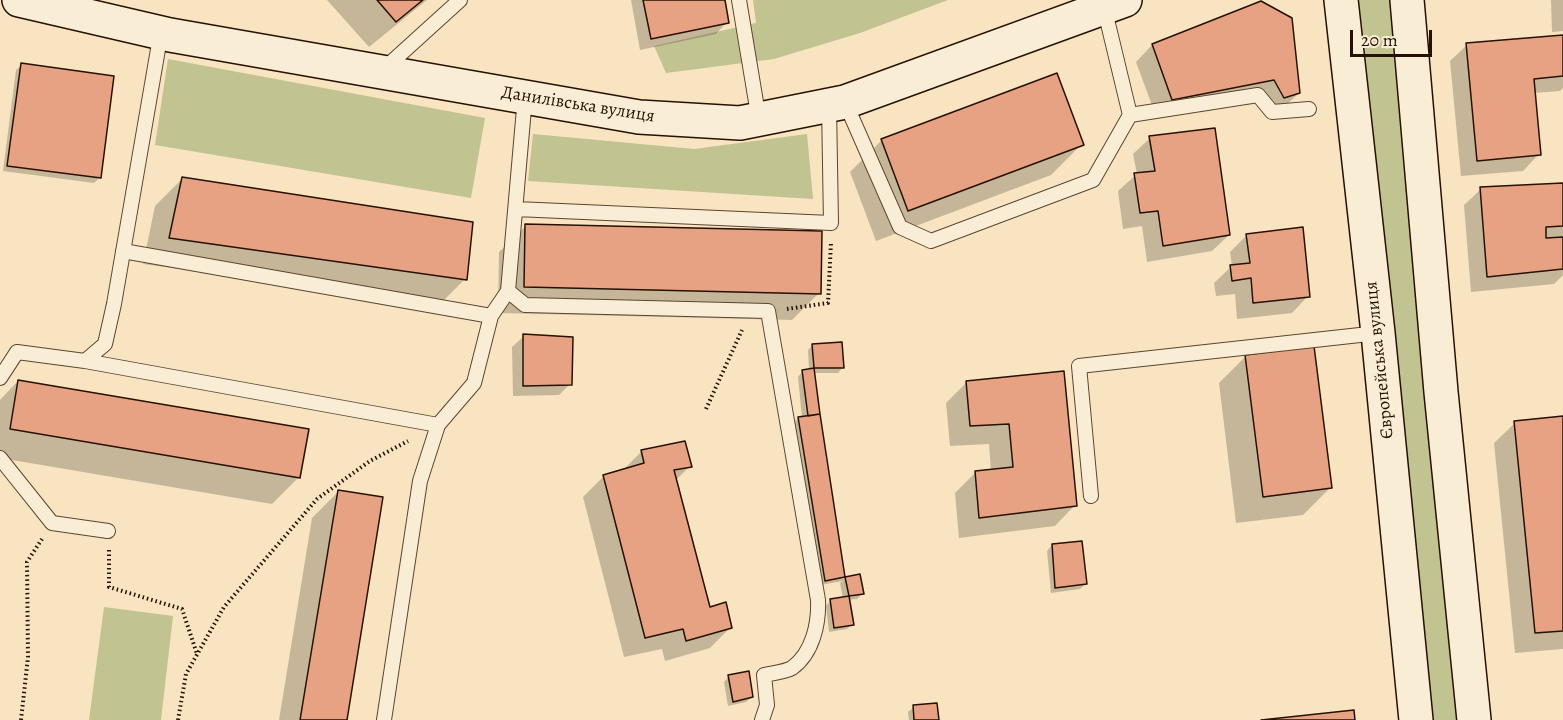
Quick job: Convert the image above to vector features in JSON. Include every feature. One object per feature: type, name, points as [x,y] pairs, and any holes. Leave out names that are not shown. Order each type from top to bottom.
[{"type":"street","name":"Данилівська вулиця","points":[[20,0],[161,32],[639,117],[740,123],[837,104],[1114,4]]},
{"type":"street","name":"Європейська вулиця","points":[[1341,0],[1378,333],[1416,720]]},
{"type":"street","points":[[1407,0],[1441,392],[1474,720]]},
{"type":"lane","points":[[382,71],[460,0]]},
{"type":"lane","points":[[739,0],[759,120]]},
{"type":"lane","points":[[837,104],[900,227],[931,241],[1092,180],[1130,115],[1114,4]]},
{"type":"lane","points":[[85,361],[105,344],[161,32]]},
{"type":"lane","points":[[1130,115],[1258,95],[1272,112],[1309,109]]},
{"type":"lane","points":[[384,720],[420,481],[438,425],[474,383],[491,316],[508,291],[525,97]]},
{"type":"lane","points":[[516,209],[831,223],[837,104]]},
{"type":"lane","points":[[123,251],[491,316]]},
{"type":"lane","points":[[508,291],[525,305],[768,311],[818,600],[818,618],[807,651],[791,669],[764,675],[767,705],[762,720]]},
{"type":"lane","points":[[1091,496],[1079,366],[1378,333]]},
{"type":"lane","points":[[0,378],[17,352],[85,361],[438,425]]},
{"type":"lane","points":[[0,458],[52,523],[108,531]]},
{"type":"path","points":[[768,311],[828,303],[831,223]]},
{"type":"path","points":[[706,409],[751,311]]},
{"type":"path","points":[[178,720],[186,674],[224,607],[317,499],[370,461],[438,425]]},
{"type":"path","points":[[21,720],[28,657],[27,562],[52,523]]},
{"type":"path","points":[[108,531],[110,587],[182,609],[197,655]]},
{"type":"green space","points":[[753,0],[948,0],[860,33],[774,59],[666,73],[654,46],[756,23]]},
{"type":"green space","points":[[1354,0],[1391,0],[1461,720],[1427,720]]},
{"type":"green space","points":[[168,59],[485,118],[471,198],[155,145]]},
{"type":"green space","points":[[533,134],[694,149],[807,134],[813,199],[528,181]]},
{"type":"green space","points":[[104,607],[173,616],[161,720],[89,720]]},
{"type":"building","points":[[377,0],[423,0],[396,22]]},
{"type":"building","points":[[643,0],[725,0],[729,23],[651,39]]},
{"type":"building","points":[[1261,1],[1292,18],[1300,93],[1284,98],[1274,80],[1172,100],[1152,44]]},
{"type":"building","points":[[1563,35],[1563,76],[1534,79],[1541,155],[1477,161],[1466,43]]},
{"type":"building","points":[[21,63],[114,76],[101,178],[7,166]]},
{"type":"building","points":[[1057,73],[1084,145],[908,211],[881,139]]},
{"type":"building","points":[[1215,128],[1230,235],[1163,246],[1158,211],[1140,213],[1134,173],[1155,171],[1149,136]]},
{"type":"building","points":[[182,177],[473,222],[467,280],[169,238]]},
{"type":"building","points":[[1563,183],[1563,226],[1546,227],[1546,238],[1563,237],[1563,269],[1487,277],[1480,187]]},
{"type":"building","points":[[525,224],[822,231],[821,294],[524,287]]},
{"type":"building","points":[[1303,227],[1310,297],[1253,303],[1251,278],[1232,281],[1230,265],[1250,263],[1246,234]]},
{"type":"building","points":[[523,334],[573,337],[572,385],[523,386]]},
{"type":"building","points":[[842,342],[844,368],[814,368],[812,344]]},
{"type":"building","points":[[1314,346],[1332,488],[1263,497],[1245,355]]},
{"type":"building","points":[[814,368],[820,414],[808,416],[802,370]]},
{"type":"building","points":[[1064,371],[1077,506],[979,518],[975,471],[1013,467],[1009,424],[970,426],[966,381]]},
{"type":"building","points":[[18,380],[309,429],[300,478],[10,429]]},
{"type":"building","points":[[820,414],[845,577],[825,581],[798,417]]},
{"type":"building","points":[[1563,416],[1563,631],[1535,633],[1514,421]]},
{"type":"building","points":[[685,441],[692,467],[674,470],[710,607],[726,602],[732,628],[686,641],[683,629],[645,638],[603,475],[644,463],[641,450]]},
{"type":"building","points":[[338,490],[383,497],[347,720],[300,720]]},
{"type":"building","points":[[1082,541],[1087,584],[1055,588],[1052,544]]},
{"type":"building","points":[[860,574],[864,594],[849,596],[845,577]]},
{"type":"building","points":[[849,596],[854,625],[834,628],[830,599]]},
{"type":"building","points":[[749,671],[753,697],[733,702],[728,675]]},
{"type":"building","points":[[937,703],[939,720],[914,720],[913,705]]},
{"type":"building","points":[[1354,710],[1355,720],[1261,720]]}]
